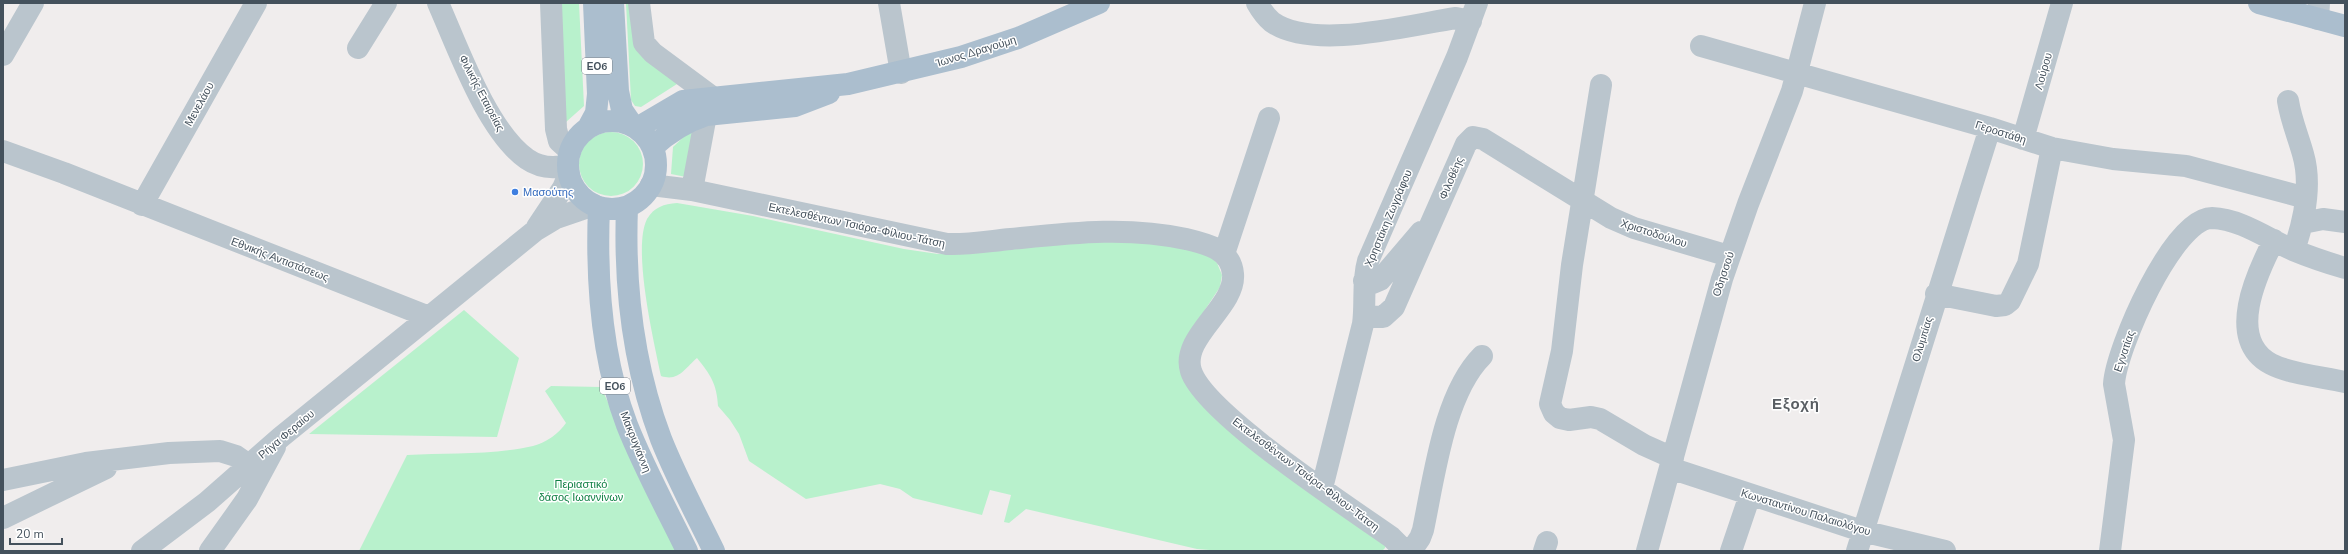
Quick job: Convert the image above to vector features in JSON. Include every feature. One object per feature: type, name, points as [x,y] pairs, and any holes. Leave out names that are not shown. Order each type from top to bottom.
[{"type":"main road","name":"ΕΟ6","points":[[569,163],[577,137],[589,126],[596,112],[598,94],[594,3]]},
{"type":"main road","name":"ΕΟ6","points":[[613,3],[618,91],[622,110],[635,127],[643,133],[653,147],[656,166],[651,185],[645,194],[627,207],[625,252],[628,289],[641,375],[661,438],[714,551]]},
{"type":"main road","name":"Ίωνος Δραγούμη","points":[[709,106],[848,84],[901,73],[1002,45],[1099,3]]},
{"type":"main road","points":[[2259,3],[2319,11],[2345,26]]},
{"type":"main road","points":[[635,127],[680,102],[709,106]]},
{"type":"main road","points":[[653,147],[664,137],[709,106]]},
{"type":"main road","name":"ΕΟ6","points":[[589,126],[602,121],[612,120],[635,127]]},
{"type":"main road","points":[[569,163],[577,192],[596,206],[613,209],[627,207]]},
{"type":"main road","name":"Μακρυγιάννη","points":[[596,206],[600,291],[614,382],[627,424],[645,466],[687,551]]},
{"type":"street","points":[[3,55],[32,3]]},
{"type":"street","name":"Μενελάου","points":[[142,205],[256,3]]},
{"type":"street","points":[[358,48],[386,3]]},
{"type":"street","points":[[536,230],[563,188],[569,163],[556,129],[551,3]]},
{"type":"street","points":[[639,3],[644,43],[709,106],[692,190]]},
{"type":"street","points":[[890,3],[901,73]]},
{"type":"street","points":[[1257,3],[1266,16],[1276,24],[1287,29],[1317,35],[1357,34],[1456,18],[1474,12]]},
{"type":"street","name":"Οδησσού","points":[[1647,551],[1715,300],[1729,256],[1797,72],[1815,3]]},
{"type":"street","name":"Λούρου","points":[[2023,139],[2062,3]]},
{"type":"street","name":"Φιλικής Εταιρείας","points":[[439,5],[486,107],[509,142],[527,159],[541,166],[552,168],[569,163]]},
{"type":"street","name":"Χρηστάκη Ζωγράφου","points":[[1322,488],[1364,316],[1364,281],[1368,261],[1474,12]]},
{"type":"street","name":"Γεροστάθη","points":[[1701,46],[1990,128],[2052,148],[2113,159],[2186,166],[2306,198]]},
{"type":"street","points":[[1582,202],[1601,85]]},
{"type":"street","points":[[2288,102],[2292,123],[2305,164],[2306,198],[2303,223],[2294,250]]},
{"type":"street","points":[[1224,254],[1269,118]]},
{"type":"street","name":"Ολυμπίας","points":[[1859,541],[1936,294],[1990,128]]},
{"type":"street","name":"Φιλοθέης","points":[[1364,316],[1380,318],[1391,311],[1466,144],[1473,137],[1483,139],[1582,202]]},
{"type":"street","points":[[1936,294],[1996,306],[2005,305],[2010,301],[2028,264],[2052,148]]},
{"type":"street","name":"Εθνικής Αντιστάσεως","points":[[3,151],[429,317]]},
{"type":"street","name":"Εκτελεσθέντων Τσιάρα-Φίλιου-Τάτση","points":[[651,185],[692,190],[947,244],[972,244],[1092,231],[1119,231],[1162,234],[1210,246],[1224,254],[1230,261],[1233,274],[1232,286],[1195,346],[1191,356],[1191,371],[1202,388],[1234,421],[1322,488],[1391,537],[1405,551]]},
{"type":"street","name":"Χριστοδούλου","points":[[1582,202],[1602,214],[1634,228],[1729,256]]},
{"type":"street","name":"Κωνσταντίνου Παλαιολόγου","points":[[1582,202],[1562,351],[1551,397],[1551,409],[1557,416],[1564,420],[1591,417],[1600,418],[1671,463],[1859,541],[1942,551]]},
{"type":"street","points":[[429,317],[536,230],[556,218],[596,206]]},
{"type":"street","name":"Εγνατίας","points":[[2110,551],[2124,440],[2114,384],[2115,374],[2127,338],[2156,274],[2188,230],[2201,220],[2212,218],[2226,220],[2274,240]]},
{"type":"street","points":[[2303,223],[2323,219],[2345,222]]},
{"type":"street","points":[[1364,281],[1373,283],[1378,281],[1422,232],[1428,231]]},
{"type":"street","points":[[2345,268],[2294,250],[2274,240],[2259,270],[2247,313],[2249,336],[2259,354],[2271,364],[2345,382]]},
{"type":"street","name":"Ρήγα Φεραίου","points":[[142,551],[207,502],[281,437],[429,317]]},
{"type":"street","points":[[1411,551],[1420,538],[1423,530],[1453,405],[1466,376],[1482,356]]},
{"type":"street","points":[[210,551],[250,494],[281,437]]},
{"type":"street","points":[[3,480],[109,460],[212,451],[228,453],[249,465]]},
{"type":"street","points":[[3,518],[101,471],[108,465],[109,460]]},
{"type":"street","points":[[1732,551],[1750,495]]},
{"type":"green space","points":[[558,3],[579,3],[584,106],[566,122]]},
{"type":"green space","points":[[626,3],[633,3],[677,84],[641,107],[635,106],[631,100]]},
{"type":"green space","points":[[690,131],[698,131],[686,177],[671,174],[673,147]]},
{"type":"green space","points":[[611,132],[629,138],[637,146],[643,164],[637,182],[629,190],[611,196],[593,190],[585,182],[579,164],[585,146],[593,138]]},
{"type":"green space","points":[[677,203],[753,216],[904,249],[938,254],[959,254],[1069,239],[1170,243],[1212,257],[1217,263],[1222,275],[1220,287],[1189,334],[1181,349],[1179,362],[1180,371],[1385,543],[1385,548],[1382,551],[1222,551],[1197,549],[1026,509],[1009,523],[1004,522],[1011,495],[990,490],[982,515],[913,498],[900,489],[880,484],[806,499],[749,461],[739,434],[718,406],[716,391],[712,380],[706,369],[697,358],[677,376],[661,376],[643,273],[643,233],[647,219],[656,209],[664,205]]},
{"type":"green space","points":[[464,310],[519,358],[497,437],[309,434]]},
{"type":"green space","name":"Περιαστικό δάσος Ιωαννίνων","points":[[551,386],[601,387],[676,551],[359,551],[407,455],[502,451],[543,443],[556,434],[566,423],[545,391]]},
{"type":"place","name":"Μασούτης","points":[[515,192]]},
{"type":"district","name":"Εξοχή","points":[[1796,404]]}]
